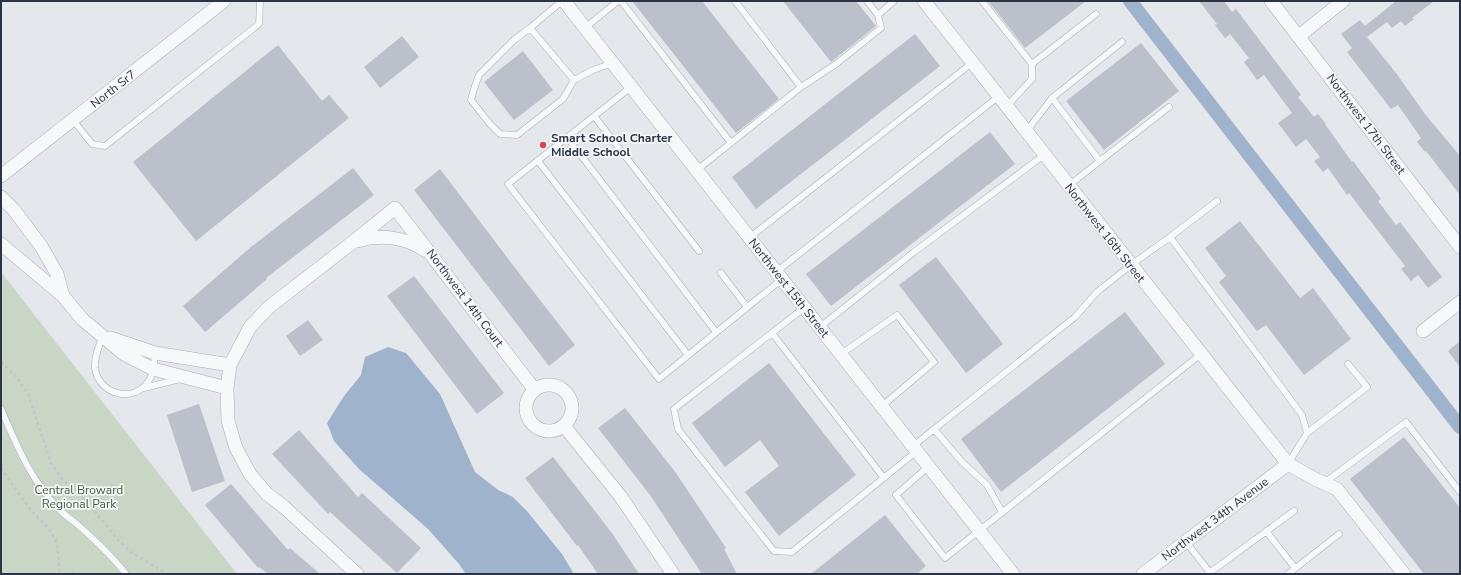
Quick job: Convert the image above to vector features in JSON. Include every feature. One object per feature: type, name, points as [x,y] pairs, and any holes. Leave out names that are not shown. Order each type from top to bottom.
[{"type":"street","name":"North Sr7","points":[[1,176],[224,1]]},
{"type":"street","name":"Northwest 15th Street","points":[[563,1],[1013,574]]},
{"type":"street","name":"Northwest 16th Street","points":[[924,1],[1288,464]]},
{"type":"street","name":"Northwest 17th Street","points":[[1271,1],[1460,247]]},
{"type":"street","points":[[1299,36],[1343,1]]},
{"type":"street","points":[[1,197],[14,210],[41,246],[57,274],[63,296]]},
{"type":"street","name":"Northwest 14th Court","points":[[354,242],[395,208],[432,254],[534,389]]},
{"type":"street","points":[[357,574],[284,507],[267,494],[250,474],[236,448],[228,421],[227,388],[230,365],[250,327],[269,307],[354,242],[371,238],[394,238],[416,245],[432,254]]},
{"type":"street","points":[[1,244],[63,296],[82,319],[124,354],[153,369],[227,388]]},
{"type":"street","points":[[1422,331],[1460,302]]},
{"type":"street","points":[[103,335],[155,353],[230,365]]},
{"type":"street","points":[[551,384],[560,387],[567,393],[571,401],[572,410],[570,419],[564,426],[555,430],[546,431],[530,423],[526,414],[525,405],[528,396],[534,389],[542,385],[551,384]]},
{"type":"street","points":[[564,426],[621,497],[672,574]]},
{"type":"street","points":[[1288,464],[1338,489],[1404,574]]},
{"type":"street","name":"Northwest 34th Avenue","points":[[1144,574],[1288,464]]},
{"type":"lane","points":[[73,120],[92,144],[105,146],[259,24],[259,1]]},
{"type":"lane","points":[[563,1],[514,40],[479,75],[472,100],[490,124],[500,134],[517,135],[563,99],[574,80],[593,70],[613,63]]},
{"type":"lane","points":[[585,28],[620,1],[731,143]]},
{"type":"lane","points":[[735,1],[801,87]]},
{"type":"lane","points":[[697,170],[801,87],[836,64],[881,28],[878,14],[867,1]]},
{"type":"lane","points":[[878,14],[894,1]]},
{"type":"lane","points":[[631,87],[508,184],[659,379],[747,307],[779,275],[1032,79],[1032,64],[982,1]]},
{"type":"lane","points":[[1032,64],[1096,14]]},
{"type":"lane","points":[[530,28],[574,80]]},
{"type":"lane","points":[[1026,132],[1052,98],[1122,42]]},
{"type":"lane","points":[[749,238],[972,63]]},
{"type":"lane","points":[[1052,98],[1100,161]]},
{"type":"lane","points":[[1068,186],[1169,107]]},
{"type":"lane","points":[[594,116],[699,252]]},
{"type":"lane","points":[[567,137],[716,332]]},
{"type":"lane","points":[[820,327],[914,252],[1044,155]]},
{"type":"lane","points":[[538,161],[688,355]]},
{"type":"lane","points":[[804,308],[674,409],[678,429],[774,551],[792,552],[884,478],[934,429],[1075,317],[1097,292],[1217,201]]},
{"type":"lane","points":[[1170,237],[1302,414],[1307,433]]},
{"type":"lane","points":[[721,273],[747,307]]},
{"type":"lane","points":[[841,354],[897,315],[934,362],[882,406]]},
{"type":"lane","points":[[772,333],[884,478]]},
{"type":"lane","points":[[103,335],[95,363],[98,377],[101,384],[107,389],[121,394],[136,392],[148,383],[153,369],[155,353]]},
{"type":"lane","points":[[929,466],[896,495],[945,558],[1201,354]]},
{"type":"lane","points":[[1288,464],[1307,433],[1367,387],[1348,364]]},
{"type":"lane","points":[[142,388],[186,378]]},
{"type":"lane","points":[[1,410],[22,458],[45,494],[60,511],[77,524],[116,561],[126,574]]},
{"type":"lane","points":[[1324,483],[1406,422],[1460,492]]},
{"type":"lane","points":[[934,429],[962,462],[987,485],[1002,512]]},
{"type":"lane","points":[[1186,542],[1210,574],[1294,511]]},
{"type":"lane","points":[[1266,531],[1295,568]]},
{"type":"lane","points":[[1288,574],[1339,534]]},
{"type":"path","points":[[1,362],[14,374],[28,394],[52,463],[63,480],[89,504],[118,540],[130,552],[167,574]]},
{"type":"path","points":[[1,468],[30,509],[50,530],[57,543],[60,574]]},
{"type":"path","points":[[72,574],[76,571]]},
{"type":"green space","name":"Central Broward Regional Park","points":[[1,272],[237,574],[1,574]]},
{"type":"water","points":[[388,347],[406,353],[440,394],[475,472],[498,490],[513,497],[526,510],[562,554],[574,574],[466,574],[428,529],[359,469],[334,441],[327,423],[344,396],[361,375],[365,357]]},
{"type":"building","points":[[632,1],[702,1],[779,99],[736,133]]},
{"type":"building","points":[[783,1],[856,1],[876,26],[831,62]]},
{"type":"building","points":[[988,1],[1086,1],[1025,48]]},
{"type":"building","points":[[1199,1],[1224,1],[1232,12],[1236,9],[1301,95],[1298,97],[1314,117],[1318,114],[1326,124],[1352,162],[1353,161],[1381,199],[1378,201],[1396,225],[1400,222],[1442,277],[1428,288],[1418,275],[1411,281],[1401,269],[1405,266],[1349,193],[1347,195],[1328,168],[1323,172],[1314,161],[1320,157],[1306,139],[1296,147],[1278,123],[1292,113],[1264,75],[1257,80],[1244,62],[1249,58],[1230,34],[1225,38],[1215,25],[1217,24]]},
{"type":"building","points":[[1396,1],[1434,1],[1412,18],[1414,19],[1405,26],[1401,21],[1392,28],[1387,22],[1367,37],[1396,73],[1425,114],[1460,156],[1460,195],[1426,151],[1425,152],[1417,142],[1421,138],[1398,105],[1391,109],[1347,52],[1352,48],[1341,34],[1360,20],[1365,26]]},
{"type":"building","points":[[915,34],[940,66],[756,209],[732,177]]},
{"type":"building","points":[[402,36],[419,57],[380,88],[364,67]]},
{"type":"building","points":[[1141,43],[1179,91],[1104,150],[1066,101]]},
{"type":"building","points":[[278,45],[322,101],[329,95],[349,118],[196,241],[133,162]]},
{"type":"building","points":[[523,51],[553,90],[514,120],[484,82]]},
{"type":"building","points":[[990,132],[1015,164],[831,306],[806,274]]},
{"type":"building","points":[[353,168],[374,195],[266,278],[267,279],[205,332],[183,306],[251,247]]},
{"type":"building","points":[[440,169],[575,345],[549,366],[414,190]]},
{"type":"building","points":[[1240,221],[1300,298],[1313,288],[1351,339],[1304,375],[1266,325],[1257,331],[1219,282],[1226,276],[1205,248]]},
{"type":"building","points":[[936,257],[1003,344],[966,373],[899,285]]},
{"type":"building","points":[[414,276],[504,393],[477,414],[387,296]]},
{"type":"building","points":[[1125,312],[1165,364],[1001,492],[961,439]]},
{"type":"building","points":[[308,320],[323,340],[300,356],[286,336]]},
{"type":"building","points":[[1460,341],[1460,367],[1448,351]]},
{"type":"building","points":[[769,363],[856,475],[779,536],[745,492],[779,466],[760,440],[725,467],[692,423]]},
{"type":"building","points":[[199,404],[225,481],[192,492],[167,415]]},
{"type":"building","points":[[625,408],[676,473],[726,548],[724,549],[737,574],[702,574],[650,495],[598,428]]},
{"type":"building","points":[[299,430],[358,497],[362,493],[421,548],[397,573],[330,512],[328,514],[272,454]]},
{"type":"building","points":[[1404,437],[1460,508],[1460,574],[1424,574],[1350,479]]},
{"type":"building","points":[[553,457],[612,533],[639,574],[598,574],[578,545],[577,546],[525,478]]},
{"type":"building","points":[[231,484],[288,550],[290,548],[320,574],[268,574],[259,567],[258,568],[205,505]]},
{"type":"building","points":[[885,515],[926,566],[917,574],[811,574]]},
{"type":"waterway","points":[[1130,1],[1460,427]]},
{"type":"place","name":"Smart School Charter Middle School","points":[[543,145]]}]
